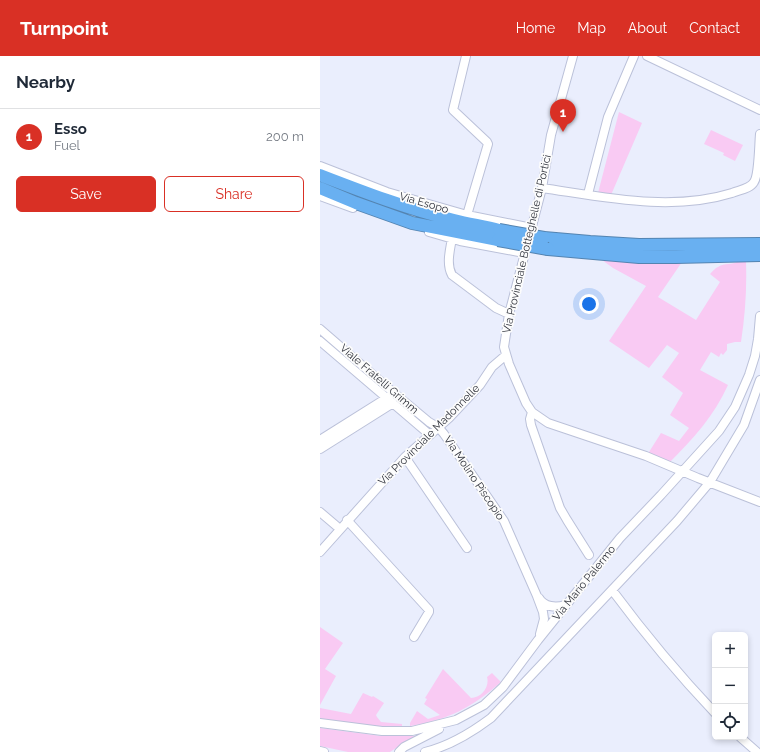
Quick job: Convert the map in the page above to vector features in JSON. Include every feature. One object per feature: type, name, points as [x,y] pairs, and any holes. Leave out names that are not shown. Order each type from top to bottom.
[{"type":"highway","points":[[320,175],[394,202],[453,220],[544,238],[639,245],[760,244]]},
{"type":"highway","points":[[320,188],[356,203],[412,223],[548,249],[639,257],[760,255]]},
{"type":"street","points":[[466,56],[453,110],[488,143],[467,215]]},
{"type":"street","name":"Via Provinciale Botteghelle di Portici","points":[[573,56],[551,135],[542,188],[524,253],[509,314],[504,342],[506,355],[526,403],[532,412],[558,427],[646,456],[760,502]]},
{"type":"street","points":[[588,194],[608,117],[634,56]]},
{"type":"street","points":[[646,56],[760,110]]},
{"type":"street","points":[[542,188],[634,200],[679,203],[716,198],[753,184],[755,180],[760,134]]},
{"type":"street","name":"Via Esopo","points":[[320,166],[387,192],[467,215],[532,228]]},
{"type":"street","points":[[320,196],[378,217],[452,238],[524,253]]},
{"type":"street","points":[[452,238],[449,262],[452,275],[496,308],[509,314]]},
{"type":"street","name":"Via Mario Palermo","points":[[320,723],[382,731],[396,732],[417,730],[456,720],[484,705],[503,687],[538,640],[620,538],[719,431],[735,407],[755,356],[760,316]]},
{"type":"street","name":"Viale Fratelli Grimm","points":[[320,328],[430,434]]},
{"type":"street","name":"Viale Fratelli Grimm","points":[[320,341],[391,398],[439,428]]},
{"type":"street","name":"Via Provinciale Madonnelle","points":[[320,552],[405,457],[430,434],[439,428],[480,385],[495,364],[506,355]]},
{"type":"street","name":"Via Mario Palermo","points":[[425,752],[460,739],[491,718],[677,521],[710,482],[744,425],[760,380]]},
{"type":"street","points":[[320,440],[391,398]]},
{"type":"street","points":[[320,449],[391,398]]},
{"type":"street","points":[[532,412],[530,425],[560,508],[589,555]]},
{"type":"street","name":"Via Molino Piscopio","points":[[439,428],[504,521],[537,596],[544,618],[538,640]]},
{"type":"street","points":[[405,457],[467,548]]},
{"type":"street","points":[[320,512],[340,529]]},
{"type":"street","points":[[348,520],[430,611],[414,637]]},
{"type":"street","points":[[612,590],[639,625],[712,710]]},
{"type":"street","points":[[537,596],[545,605],[561,607],[566,605]]},
{"type":"street","points":[[398,752],[404,747],[456,720]]},
{"type":"street","points":[[743,740],[757,752]]},
{"type":"street","points":[[320,751],[324,752]]},
{"type":"shaded area","points":[[619,112],[642,123],[611,195],[598,193]]},
{"type":"shaded area","points":[[711,130],[743,145],[735,161],[723,155],[724,153],[704,144]]},
{"type":"shaded area","points":[[602,260],[682,262],[658,297],[696,320],[720,282],[710,274],[716,268],[723,265],[738,261],[746,262],[744,322],[741,342],[727,344],[727,350],[723,355],[721,353],[719,357],[711,352],[700,370],[728,385],[710,417],[669,463],[649,454],[649,452],[661,433],[679,441],[689,428],[670,415],[683,393],[662,377],[679,353],[667,345],[649,368],[609,341],[646,286],[613,268]]},
{"type":"shaded area","points":[[320,627],[343,643],[325,669],[336,676],[320,705]]},
{"type":"shaded area","points":[[443,669],[471,698],[475,698],[484,691],[488,681],[487,677],[492,673],[501,682],[480,699],[459,711],[436,720],[410,726],[410,723],[417,711],[428,719],[440,715],[424,704],[427,699],[425,698]]},
{"type":"shaded area","points":[[363,693],[372,697],[373,696],[384,703],[376,715],[381,722],[402,724],[402,727],[380,727],[320,719],[320,708],[351,714]]},
{"type":"shaded area","points":[[320,728],[381,736],[417,736],[390,752],[348,752],[320,746]]},
{"type":"place","name":"Esso","points":[[563,132]]}]
